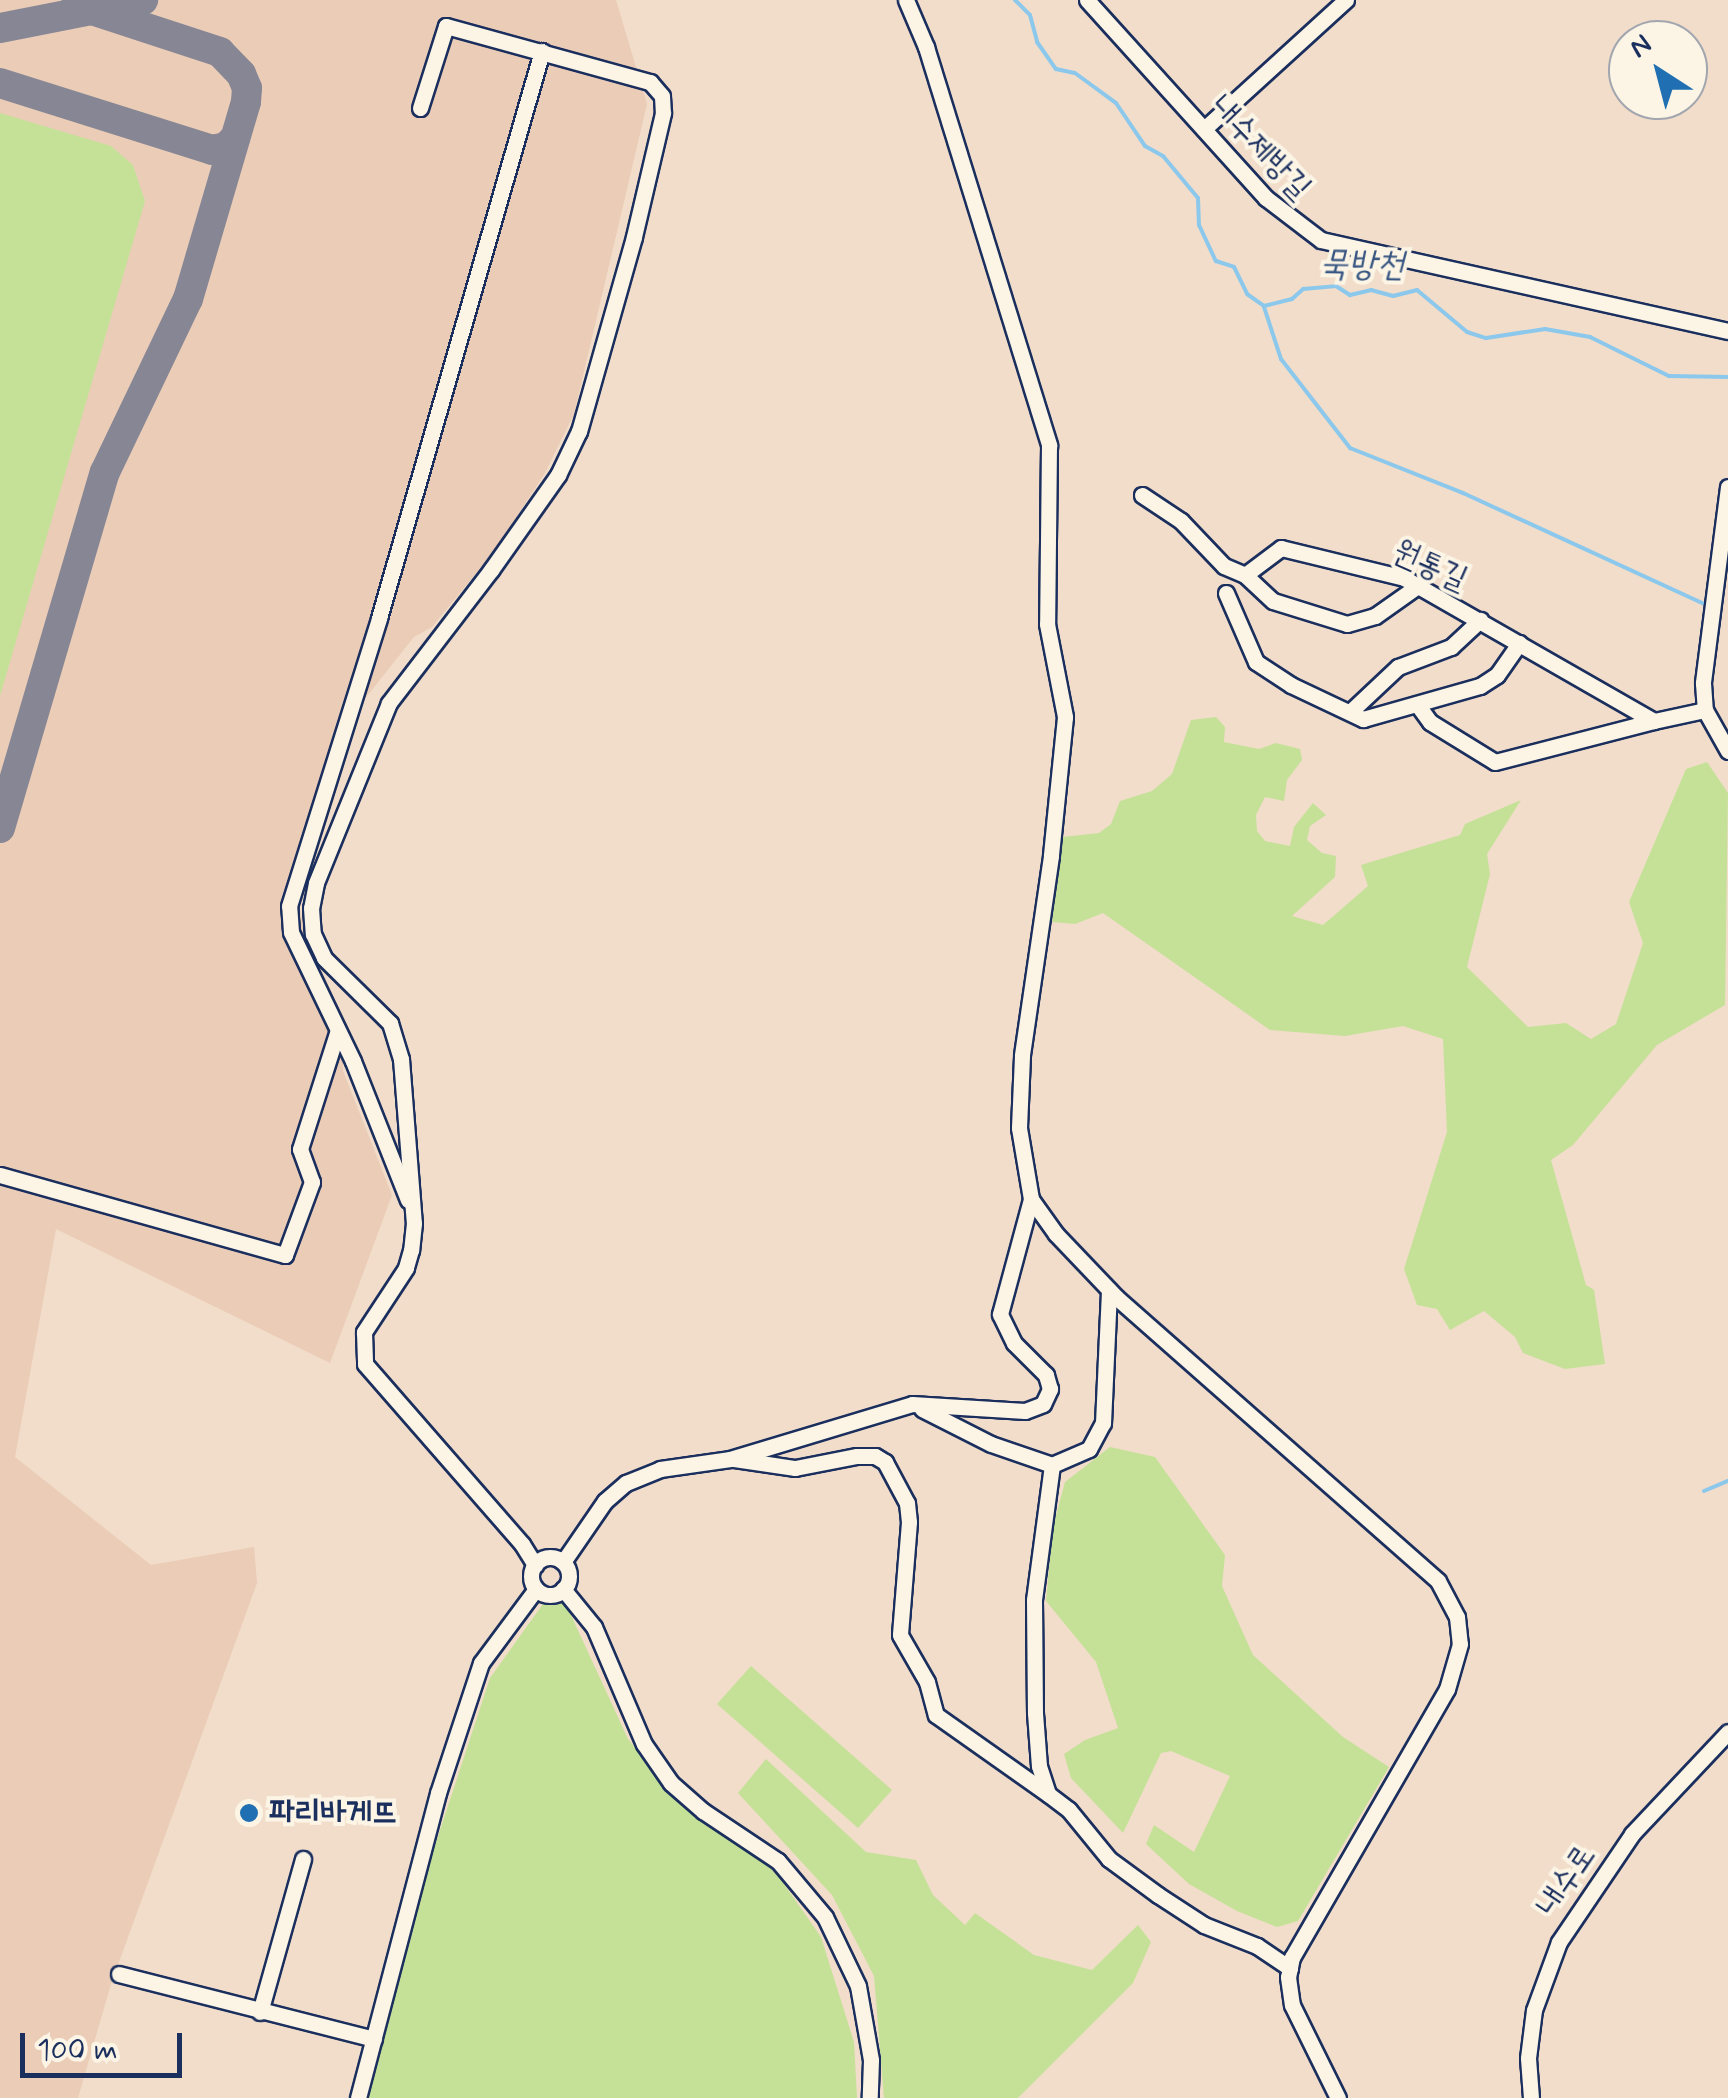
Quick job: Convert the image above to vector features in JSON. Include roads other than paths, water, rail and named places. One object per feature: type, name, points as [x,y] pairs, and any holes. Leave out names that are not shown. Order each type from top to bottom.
[{"type":"street","points":[[563,1562],[586,1524],[626,1483],[660,1469],[730,1459],[912,1404],[1025,1411],[1044,1404],[1050,1389],[1046,1375],[1014,1344],[1000,1314],[1031,1199],[1019,1128],[1022,1056],[1051,856],[1065,717],[1047,624],[1049,445],[926,47],[906,0]]},
{"type":"street","name":"내수제방길","points":[[1087,0],[1273,205],[1321,240],[1728,330]]},
{"type":"street","points":[[1204,130],[1346,0]]},
{"type":"street","points":[[420,108],[446,26],[650,82],[662,96],[659,130],[597,380],[558,475],[389,703],[316,883],[310,908],[313,934],[324,958],[336,974],[380,1010],[397,1040],[412,1208],[406,1268],[364,1332],[364,1364],[522,1544],[535,1565]]},
{"type":"street","points":[[412,1208],[291,932],[289,906],[379,618],[542,52]]},
{"type":"street","points":[[1728,487],[1704,654],[1705,710],[1728,750]]},
{"type":"street","points":[[1142,496],[1181,521],[1209,554],[1245,575],[1273,600],[1347,624],[1375,616],[1419,585]]},
{"type":"street","name":"원통길","points":[[1245,575],[1281,548],[1419,585],[1654,721]]},
{"type":"street","points":[[1226,593],[1256,662],[1291,685],[1370,718],[1490,681],[1519,643]]},
{"type":"street","points":[[1350,712],[1398,666],[1451,647],[1480,620]]},
{"type":"street","points":[[1417,704],[1430,722],[1495,762],[1705,710]]},
{"type":"street","points":[[0,1176],[286,1255],[312,1182],[300,1149],[338,1033]]},
{"type":"street","points":[[1031,1199],[1056,1234],[1109,1290],[1424,1567],[1447,1593],[1457,1617],[1460,1644],[1447,1689],[1318,1910],[1290,1968],[1292,2006],[1338,2098]]},
{"type":"street","points":[[912,1404],[991,1444],[1052,1465],[1075,1458],[1099,1436],[1109,1290]]},
{"type":"street","points":[[730,1459],[795,1468],[857,1456],[876,1456],[885,1462],[902,1490],[909,1522],[900,1635],[927,1682],[936,1715],[943,1724],[1048,1794],[1068,1810],[1109,1860],[1158,1895],[1204,1926],[1257,1946],[1290,1968]]},
{"type":"street","points":[[1048,1794],[1039,1766],[1035,1712],[1034,1600],[1052,1465]]},
{"type":"street","points":[[546,1558],[563,1562],[569,1573],[564,1590],[553,1595],[536,1589],[532,1577],[535,1565],[546,1558]]},
{"type":"street","points":[[358,2098],[438,1793],[481,1664],[536,1589]]},
{"type":"street","points":[[564,1590],[594,1628],[644,1744],[671,1783],[778,1861],[825,1917],[858,1986],[871,2060],[870,2098]]},
{"type":"street","name":"내수로","points":[[1531,2098],[1528,2058],[1534,2010],[1559,1942],[1632,1834],[1728,1732]]},
{"type":"street","points":[[260,2012],[303,1858]]},
{"type":"street","points":[[119,1974],[374,2039]]},
{"type":"waterway","name":"묵방천","points":[[1015,0],[1030,15],[1037,42],[1056,69],[1075,73],[1116,103],[1145,146],[1163,156],[1198,198],[1199,225],[1216,261],[1234,267],[1247,294],[1264,306],[1292,299],[1303,289],[1336,286],[1350,295],[1371,290],[1393,296],[1417,290],[1467,332],[1486,338],[1545,329],[1590,337],[1669,376],[1728,377]]},
{"type":"waterway","points":[[1264,307],[1281,359],[1350,448],[1463,493],[1709,606]]},
{"type":"waterway","points":[[1704,1491],[1728,1481]]},
{"type":"place","name":"파리바게뜨","points":[[249,1813]]}]
